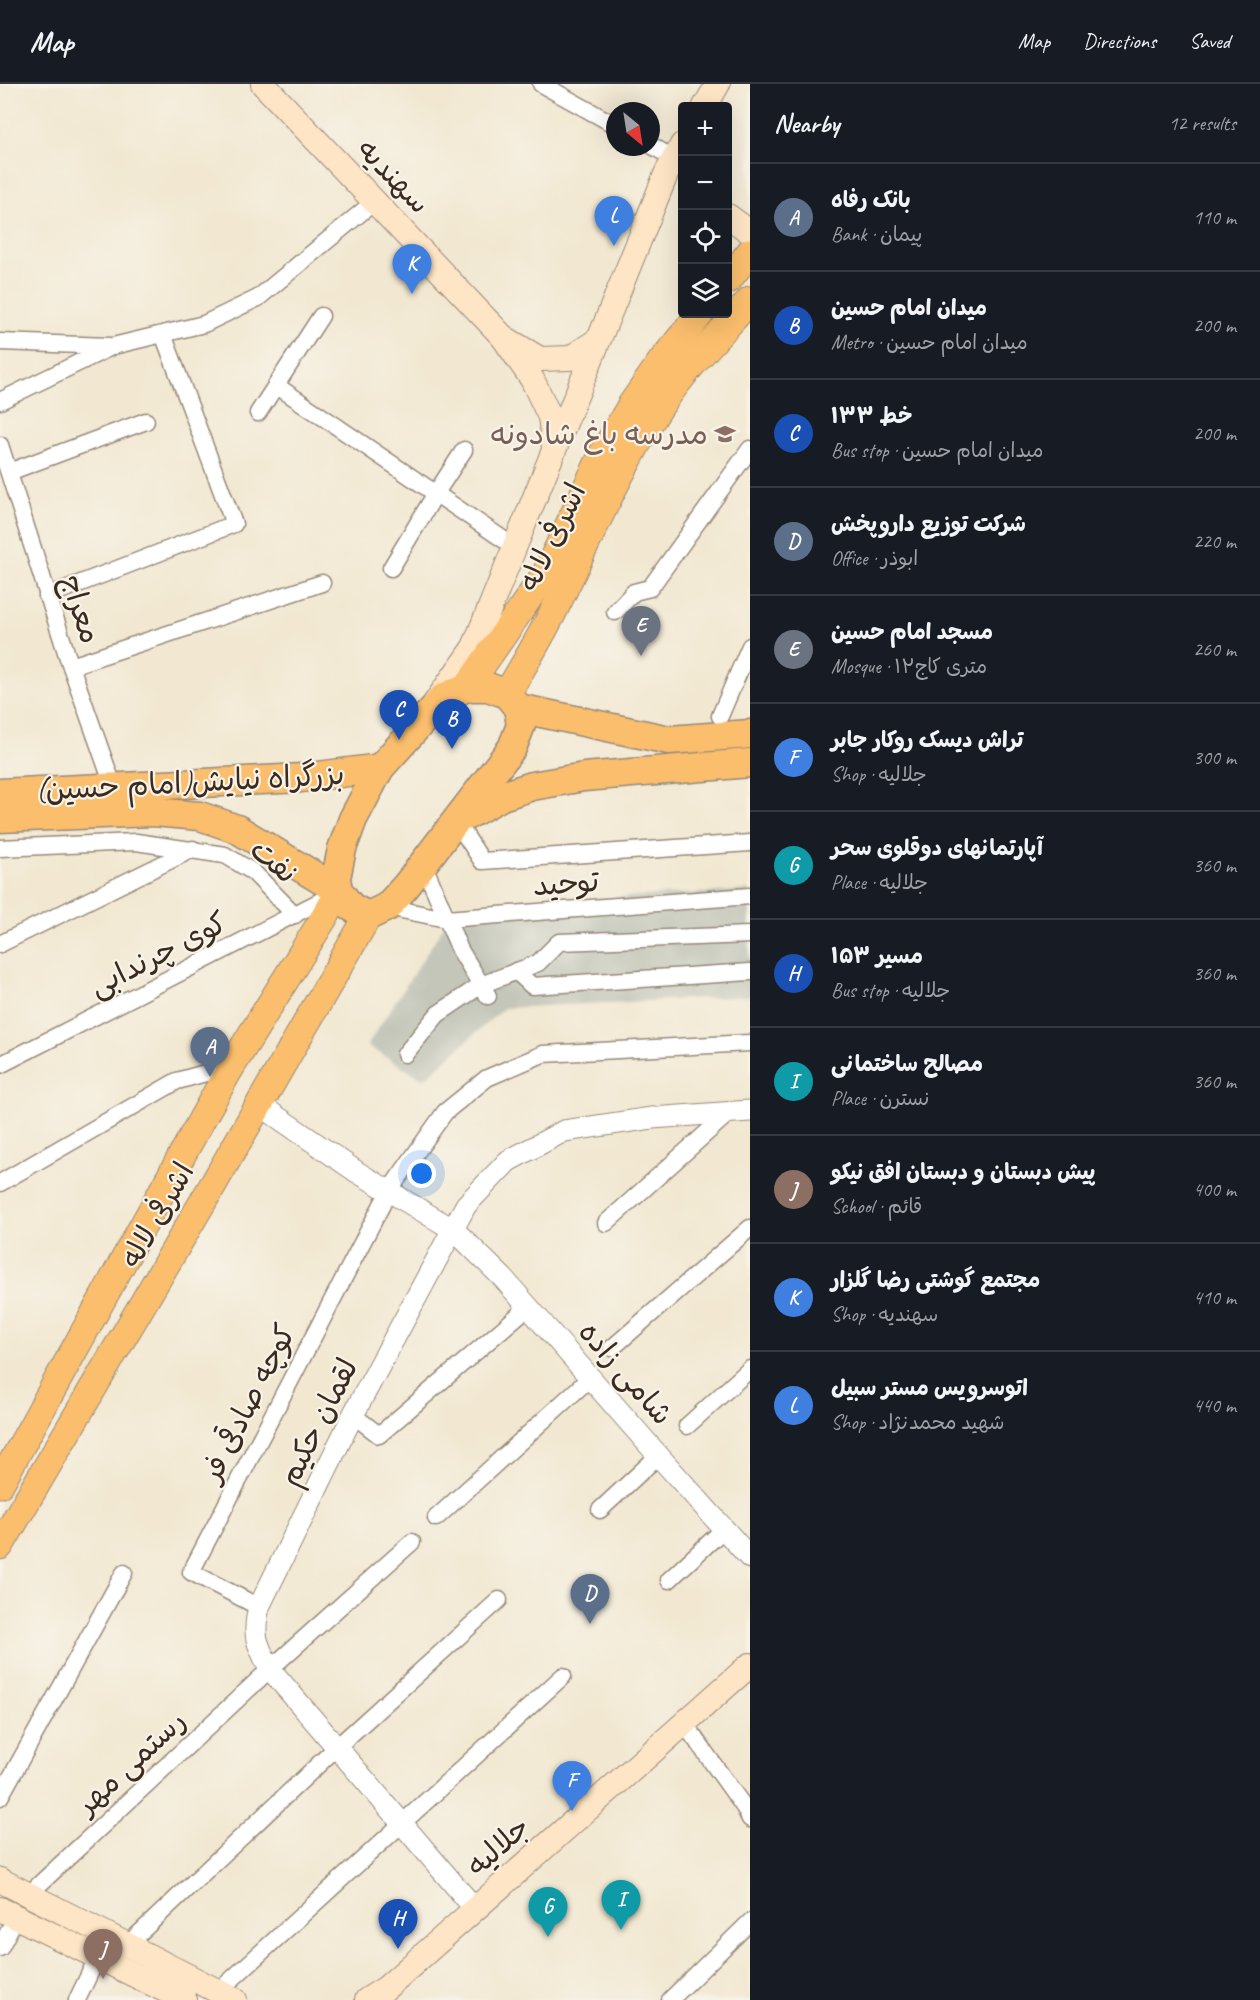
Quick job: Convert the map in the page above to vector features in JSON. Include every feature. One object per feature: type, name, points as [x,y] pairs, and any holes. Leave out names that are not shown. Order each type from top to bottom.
[{"type":"highway","points":[[339,891],[336,878],[342,849],[353,819],[380,768],[443,698],[467,687],[488,687],[512,701],[669,740],[750,734]]},
{"type":"highway","points":[[378,911],[423,863],[512,748],[521,725],[512,701]]},
{"type":"highway","points":[[456,822],[502,796],[532,786],[584,777],[750,764]]},
{"type":"highway","name":"بزرگراه نیایش(امام حسین)","points":[[0,793],[302,778],[380,768]]},
{"type":"highway","name":"بزرگراه نیایش(امام حسین)","points":[[0,818],[153,812],[200,816],[237,829],[339,891],[351,907],[378,911]]},
{"type":"main road","name":"سهندیه","points":[[263,84],[503,337]]},
{"type":"main road","points":[[707,102],[718,84]]},
{"type":"main road","points":[[426,717],[474,647],[513,546],[599,339],[677,165]]},
{"type":"main road","points":[[732,219],[750,232]]},
{"type":"main road","points":[[732,275],[750,252]]},
{"type":"main road","name":"اشرفی لاله","points":[[512,701],[587,540],[633,452],[673,389],[750,300]]},
{"type":"main road","name":"اشرفی لاله","points":[[467,687],[546,573],[603,453],[631,405],[661,362],[697,318]]},
{"type":"main road","points":[[503,337],[540,359],[570,358],[599,339]]},
{"type":"main road","points":[[503,337],[532,379],[545,407],[549,417],[554,450]]},
{"type":"main road","points":[[669,740],[667,750],[670,769]]},
{"type":"main road","name":"اشرفی لاله","points":[[2,1475],[228,1072],[339,891]]},
{"type":"main road","name":"اشرفی لاله","points":[[0,1546],[260,1105],[378,911]]},
{"type":"main road","name":"جلالیه","points":[[378,1996],[750,1665]]},
{"type":"main road","points":[[0,1880],[227,1996]]},
{"type":"main road","points":[[29,1894],[8,1913],[185,2000]]},
{"type":"street","points":[[541,84],[606,120]]},
{"type":"street","points":[[660,152],[677,165]]},
{"type":"street","points":[[0,401],[113,346],[204,324],[258,298],[375,201]]},
{"type":"street","points":[[258,413],[321,316]]},
{"type":"street","points":[[47,596],[234,524],[163,334]]},
{"type":"street","points":[[0,342],[113,346]]},
{"type":"street","points":[[277,386],[513,546]]},
{"type":"street","points":[[9,472],[146,421]]},
{"type":"street","name":"معراج","points":[[0,445],[47,596],[114,788]]},
{"type":"street","points":[[615,612],[634,592],[650,588],[750,449]]},
{"type":"street","points":[[391,568],[464,450]]},
{"type":"street","points":[[71,666],[322,583]]},
{"type":"street","points":[[720,716],[750,646]]},
{"type":"street","points":[[456,822],[482,861],[750,843]]},
{"type":"street","name":"نفت","points":[[0,848],[136,842],[225,855],[253,872],[295,915]]},
{"type":"street","points":[[0,944],[194,849]]},
{"type":"street","points":[[423,863],[460,950],[484,990]]},
{"type":"street","name":"کوی چرندابی","points":[[0,1065],[339,891]]},
{"type":"street","name":"توحید","points":[[378,911],[446,919],[750,896]]},
{"type":"street","points":[[405,1054],[438,1014],[516,971],[538,963],[559,942],[750,935]]},
{"type":"street","points":[[516,971],[532,986],[750,972]]},
{"type":"street","points":[[389,1191],[445,1113],[487,1078],[543,1054],[749,1043]]},
{"type":"street","points":[[0,1183],[177,1081],[209,1072],[228,1072]]},
{"type":"street","name":"شامی زاده","points":[[260,1105],[357,1172],[454,1230],[503,1278],[750,1558]]},
{"type":"street","points":[[606,1223],[741,1111]]},
{"type":"street","name":"لقمان حکیم","points":[[475,1909],[270,1669],[256,1644],[255,1622],[259,1607],[353,1415],[466,1205],[508,1161],[564,1131],[652,1118],[741,1111]]},
{"type":"street","name":"کوچه صادقی فر","points":[[259,1607],[191,1572],[389,1191]]},
{"type":"street","points":[[612,1348],[750,1228]]},
{"type":"street","points":[[353,1415],[379,1435],[528,1307]]},
{"type":"street","points":[[687,1426],[750,1369]]},
{"type":"street","points":[[436,1518],[590,1378]]},
{"type":"street","points":[[600,1509],[658,1456]]},
{"type":"street","points":[[669,1580],[724,1529]]},
{"type":"street","name":"رستمی مهر","points":[[29,1894],[270,1669],[412,1542]]},
{"type":"street","points":[[0,1797],[124,1573]]},
{"type":"street","points":[[127,1945],[337,1747],[499,1600]]},
{"type":"street","points":[[227,1996],[402,1823],[563,1676]]},
{"type":"street","points":[[684,1723],[744,1807],[750,1819]]},
{"type":"street","points":[[0,1948],[8,1913]]},
{"type":"street","points":[[670,2000],[750,1922]]},
{"type":"street","points":[[77,2000],[98,1956]]},
{"type":"shaded area","points":[[750,890],[750,996],[504,1008],[424,1079],[367,1046],[456,907]]},
{"type":"place","name":"اتوسرویس مستر سبیل","points":[[614,246]]},
{"type":"place","name":"مجتمع گوشتی رضا گلزار","points":[[412,294]]},
{"type":"place","name":"مدرسه باغ شادونه","points":[[725,434]]},
{"type":"place","name":"مسجد امام حسین","points":[[641,656]]},
{"type":"place","name":"خط ۱۳۳","points":[[399,740]]},
{"type":"place","name":"میدان امام حسین","points":[[452,749]]},
{"type":"place","name":"بانک رفاه","points":[[210,1077]]},
{"type":"place","name":"شرکت توزیع داروپخش","points":[[590,1624]]},
{"type":"place","name":"تراش دیسک روکار جابر","points":[[572,1811]]},
{"type":"place","name":"مصالح ساختمانی","points":[[621,1930]]},
{"type":"place","name":"آپارتمانهای دوقلوی سحر","points":[[548,1937]]},
{"type":"place","name":"مسیر ۱۵۳","points":[[398,1949]]},
{"type":"place","name":"پیش دبستان و دبستان افق نیکو","points":[[103,1979]]}]
